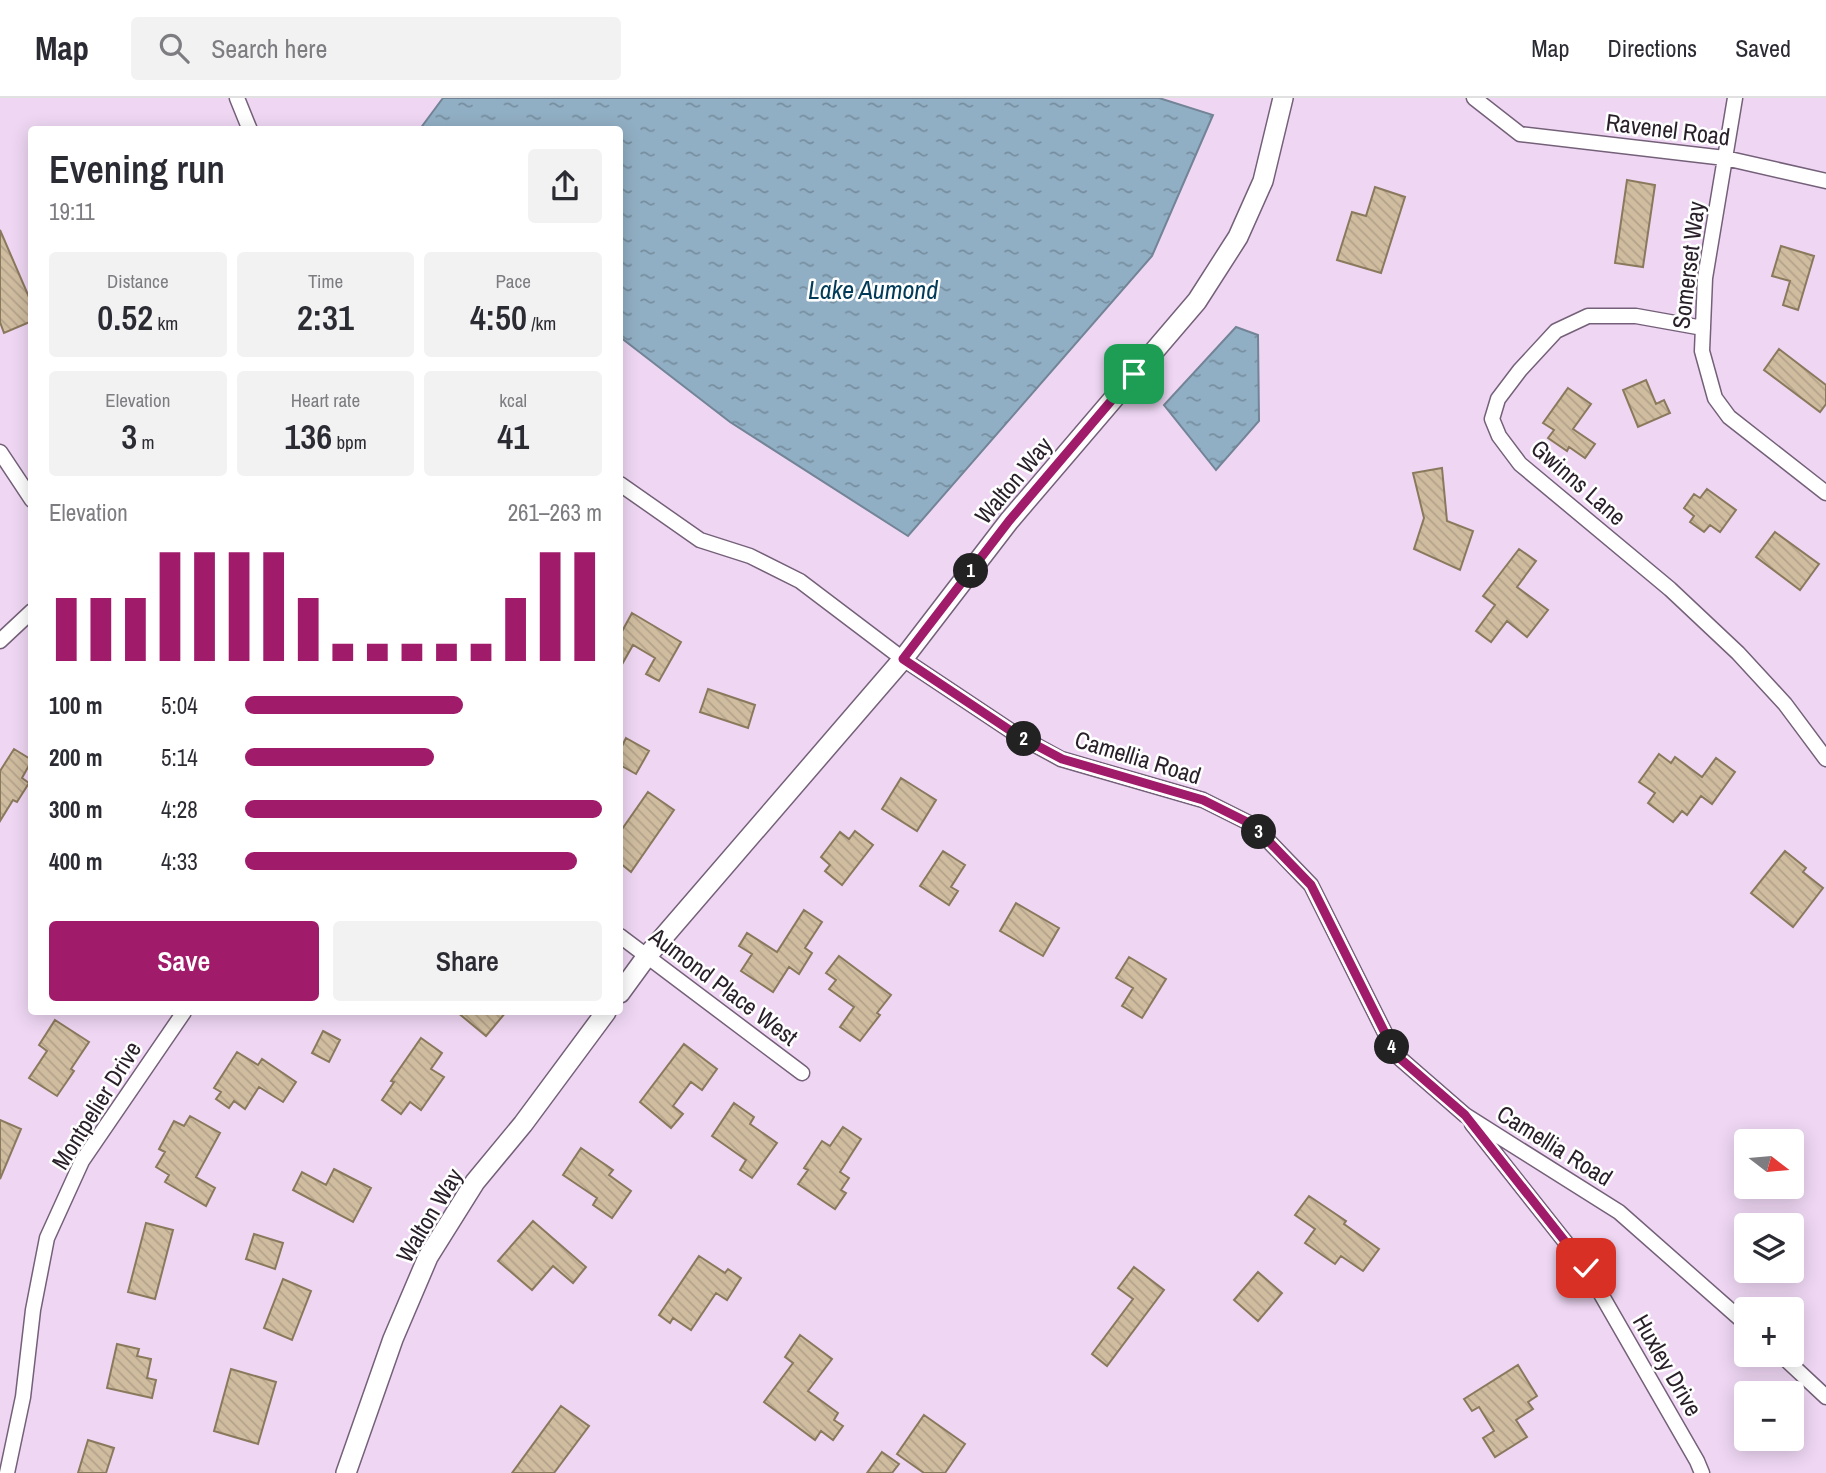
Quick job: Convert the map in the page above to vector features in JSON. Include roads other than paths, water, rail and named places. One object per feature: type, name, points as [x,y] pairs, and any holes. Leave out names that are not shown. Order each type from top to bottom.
[{"type":"main road","name":"Walton Way","points":[[623,989],[647,956],[903,659],[1009,521],[1197,301],[1238,237],[1263,181],[1283,98]]},
{"type":"main road","name":"Walton Way","points":[[346,1473],[393,1339],[428,1257],[475,1182],[523,1124],[604,1015]]},
{"type":"street","points":[[237,98],[248,126]]},
{"type":"street","name":"Ravenel Road","points":[[1474,98],[1520,134],[1725,158],[1826,181]]},
{"type":"street","name":"Somerset Way","points":[[1735,98],[1705,278],[1702,351],[1715,398],[1729,417],[1826,493]]},
{"type":"street","name":"Gwinns Lane","points":[[1703,328],[1636,316],[1588,316],[1556,331],[1498,399],[1492,419],[1499,436],[1520,464],[1670,589],[1738,653],[1785,704],[1826,759]]},
{"type":"street","points":[[0,452],[28,494]]},
{"type":"street","name":"Camellia Road","points":[[623,486],[700,540],[750,556],[800,581],[903,659],[1017,735],[1062,759],[1203,800],[1253,825],[1311,885],[1396,1055],[1465,1115],[1619,1212],[1734,1313]]},
{"type":"street","points":[[0,641],[28,615]]},
{"type":"street","name":"Aumond Place West","points":[[623,938],[802,1073]]},
{"type":"street","name":"Montpelier Drive","points":[[7,1473],[23,1397],[33,1310],[47,1238],[82,1161],[182,1015]]},
{"type":"street","name":"Huxley Drive","points":[[1465,1115],[1586,1268],[1702,1473]]},
{"type":"street","points":[[1794,1367],[1826,1397]]},
{"type":"water","name":"Lake Aumond","points":[[443,98],[1159,98],[1213,115],[1152,256],[908,536],[730,422],[623,339],[623,126],[422,126]]},
{"type":"water","points":[[1236,327],[1258,335],[1259,421],[1216,470],[1164,405]]}]
